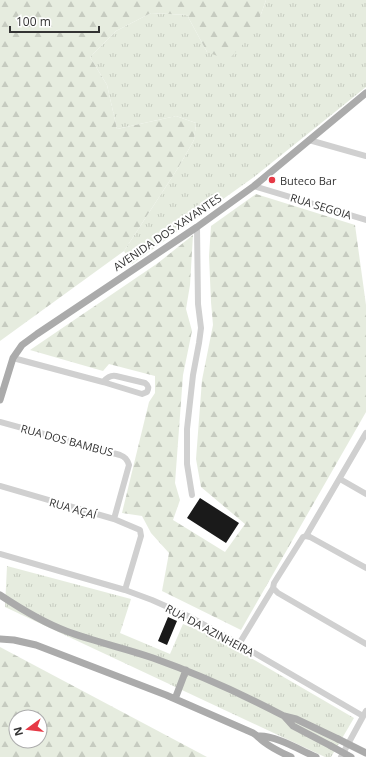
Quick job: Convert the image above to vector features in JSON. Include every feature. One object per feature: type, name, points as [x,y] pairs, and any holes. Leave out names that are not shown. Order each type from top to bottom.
[{"type":"main road","name":"AVENIDA DOS XAVANTES","points":[[0,400],[13,358],[22,345],[197,227],[254,186],[366,93]]},
{"type":"main road","points":[[0,595],[44,622],[88,639],[186,670],[282,715],[296,719],[366,753]]},
{"type":"main road","points":[[0,639],[14,640],[36,646],[82,662],[175,699],[256,735],[270,746],[291,757]]},
{"type":"main road","points":[[175,699],[186,670]]},
{"type":"main road","points":[[282,715],[293,726],[351,757]]},
{"type":"main road","points":[[256,735],[274,738],[316,757]]},
{"type":"street","points":[[309,140],[366,156]]},
{"type":"street","name":"RUA SEGOIA","points":[[254,186],[366,220]]},
{"type":"street","points":[[192,495],[187,464],[187,429],[193,375],[201,328],[198,304],[197,227]]},
{"type":"street","points":[[13,358],[142,394],[147,392],[148,387],[145,383],[116,376],[108,377],[103,382]]},
{"type":"street","name":"RUA DOS BAMBUS","points":[[0,422],[120,454],[125,457],[128,465],[114,519]]},
{"type":"street","points":[[239,644],[273,588],[274,583],[340,479],[366,433]]},
{"type":"street","points":[[340,479],[366,494]]},
{"type":"street","name":"RUA AÇAÍ","points":[[0,486],[114,519],[138,529],[141,536],[125,590]]},
{"type":"street","points":[[304,537],[310,537],[366,568]]},
{"type":"street","name":"RUA DA AZINHEIRA","points":[[0,554],[125,590],[188,616],[363,716]]},
{"type":"street","points":[[273,588],[278,593],[366,644]]},
{"type":"street","points":[[340,757],[363,716]]},
{"type":"green space","points":[[0,0],[266,0],[260,17],[247,40],[228,60],[207,52],[187,15],[151,13],[116,31],[90,57],[107,85],[117,129],[176,116],[196,123],[194,140],[178,168],[124,251],[0,341]]},
{"type":"green space","points":[[266,0],[366,0],[366,87],[254,177],[132,264],[124,251],[178,168],[194,140],[196,123],[176,116],[117,129],[107,85],[90,57],[116,31],[151,13],[187,15],[207,52],[260,17]]},
{"type":"green space","points":[[256,194],[355,225],[366,305],[366,412],[241,630],[162,591],[169,553],[151,533],[142,516],[122,513],[149,402],[155,393],[155,376],[109,364],[103,371],[30,350],[158,263],[193,235],[190,285],[186,309],[192,331],[183,375],[175,483],[180,500],[173,520],[225,552],[245,524],[201,487],[196,459],[202,380],[213,325],[209,256],[211,226]]},
{"type":"green space","points":[[7,566],[131,599],[120,633],[170,654],[183,624],[215,637],[354,718],[331,757],[325,757],[5,607]]},
{"type":"green space","points":[[0,647],[207,757],[0,757]]},
{"type":"building","points":[[200,498],[239,523],[226,543],[187,518]]},
{"type":"building","points":[[168,617],[177,621],[167,645],[158,641]]},
{"type":"place","name":"Buteco Bar","points":[[272,180]]}]
